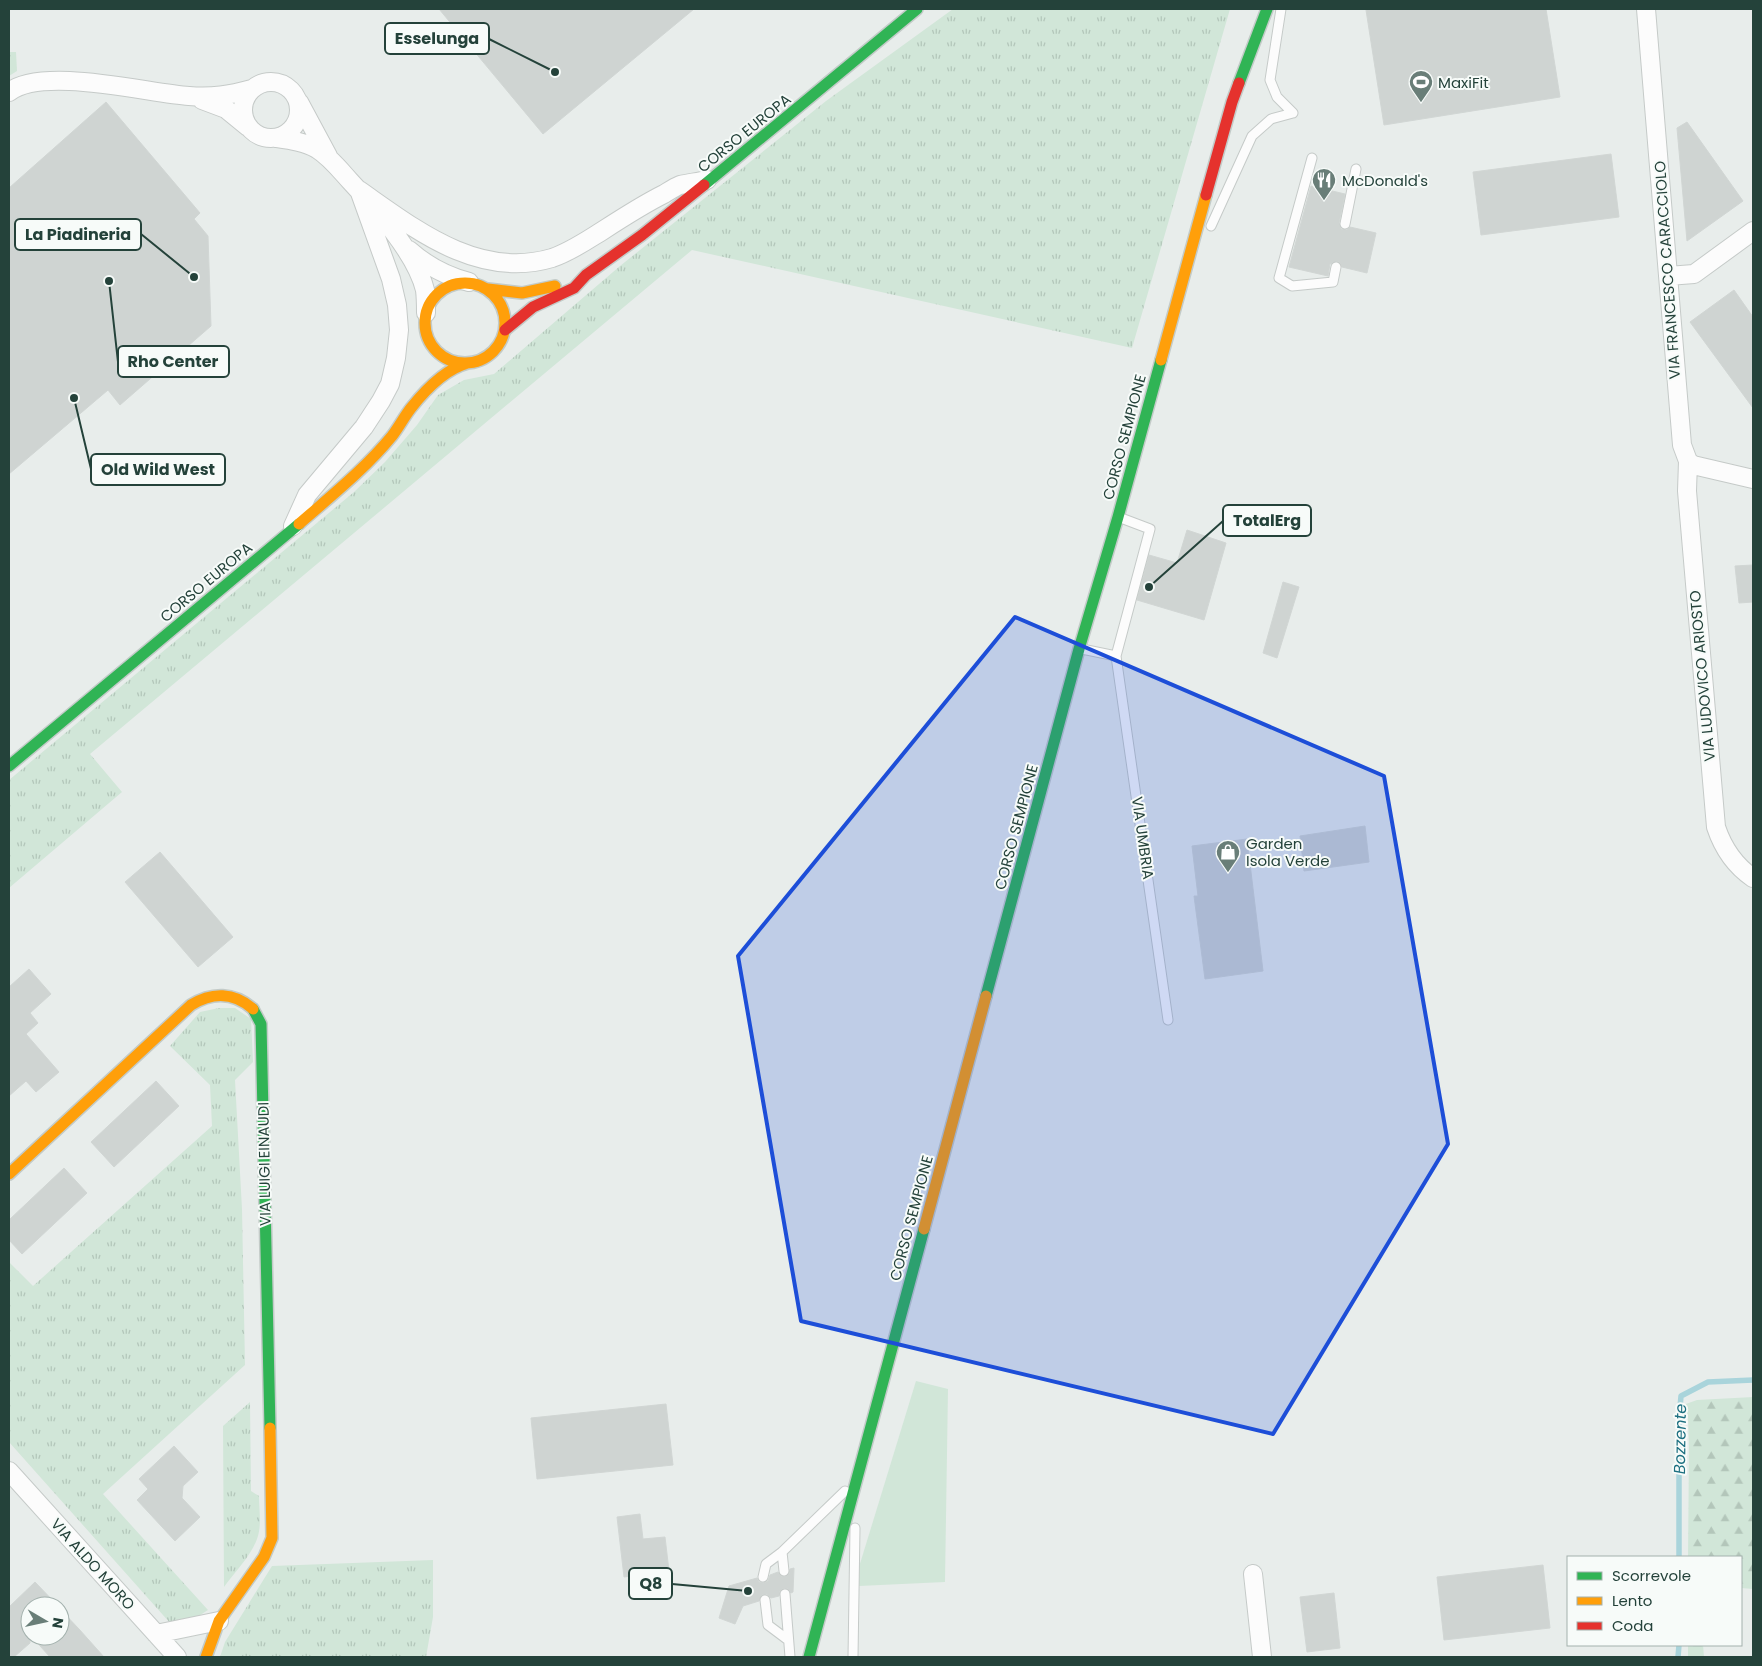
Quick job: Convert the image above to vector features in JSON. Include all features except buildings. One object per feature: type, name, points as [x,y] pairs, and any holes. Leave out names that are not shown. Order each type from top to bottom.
[{"type":"main road","name":"CORSO EUROPA","points":[[505,330],[533,307],[574,288],[586,275],[642,235],[712,180],[917,9]]},
{"type":"main road","name":"CORSO SEMPIONE","points":[[809,1657],[1079,649],[1118,517],[1232,102],[1267,9]]},
{"type":"main road","points":[[1232,102],[1243,37]]},
{"type":"main road","name":"CORSO EUROPA","points":[[488,289],[518,294],[550,288],[586,275]]},
{"type":"main road","points":[[425,332],[429,342],[436,351],[451,360],[468,363],[478,361],[496,349],[501,340],[505,330],[504,312],[495,296],[479,284],[469,282],[450,285],[442,289],[429,304],[426,313],[424,322],[426,355]]},
{"type":"main road","name":"CORSO EUROPA","points":[[410,408],[430,387],[446,374],[458,366],[468,363]]},
{"type":"main road","name":"CORSO EUROPA","points":[[9,766],[291,531],[349,480],[392,436],[410,408],[422,380]]},
{"type":"main road","name":"VIA LUIGI EINAUDI","points":[[9,1174],[191,1005],[203,998],[227,996],[240,1000],[258,1014],[261,1032],[272,1538],[264,1557],[219,1621],[206,1657]]},
{"type":"street","name":"VIA FRANCESCO CARACCIOLO","points":[[1646,9],[1680,434],[1688,461]]},
{"type":"street","points":[[9,92],[25,84],[40,82],[91,82],[189,96],[227,96],[252,89],[267,82],[276,82],[291,89],[296,96],[330,159]]},
{"type":"street","points":[[249,128],[243,112],[247,95],[252,89]]},
{"type":"street","points":[[189,96],[226,109],[258,135],[310,146],[330,159],[359,190],[401,242],[415,266],[424,290],[426,313]]},
{"type":"street","points":[[276,138],[292,130],[297,122],[300,113],[296,96]]},
{"type":"street","points":[[359,190],[409,225],[444,245],[465,255],[487,260],[510,262],[551,258],[569,250],[647,202],[679,186],[712,180]]},
{"type":"street","points":[[291,531],[307,495],[364,427],[381,402],[390,384],[396,358],[399,330],[397,306],[391,279],[359,190]]},
{"type":"street","points":[[1668,276],[1694,274],[1753,231]]},
{"type":"street","points":[[401,242],[431,267],[445,275],[469,282]]},
{"type":"street","points":[[1688,461],[1697,467],[1753,478]]},
{"type":"street","name":"VIA LUDOVICO ARIOSTO","points":[[1688,461],[1687,491],[1716,827],[1720,840],[1728,854],[1737,865],[1753,878]]},
{"type":"street","name":"VIA ALDO MORO","points":[[9,1471],[177,1657]]},
{"type":"street","points":[[1253,1574],[1262,1657]]},
{"type":"street","points":[[156,1634],[219,1621]]},
{"type":"lane","points":[[1206,235],[1252,136],[1271,119],[1293,113],[1277,97],[1270,80],[1281,9]]},
{"type":"lane","points":[[1312,158],[1279,278],[1292,286],[1333,282],[1336,266]]},
{"type":"lane","points":[[1345,224],[1356,169]]},
{"type":"lane","points":[[1181,289],[1202,244]]},
{"type":"lane","points":[[1079,649],[1116,656],[1150,529],[1118,517]]},
{"type":"lane","name":"VIA UMBRIA","points":[[1116,656],[1168,1020]]},
{"type":"lane","points":[[763,1576],[766,1564],[782,1552],[856,1480]]},
{"type":"lane","points":[[853,1657],[856,1480]]},
{"type":"lane","points":[[782,1552],[784,1571]]},
{"type":"lane","points":[[785,1594],[790,1657]]},
{"type":"lane","points":[[765,1600],[768,1625],[788,1640]]},
{"type":"highlighted area","points":[[1015,617],[1384,776],[1448,1144],[1273,1434],[801,1321],[738,956]]},
{"type":"green space","points":[[953,9],[1230,9],[1132,348],[692,250],[90,754],[122,792],[9,888],[9,780],[354,492],[385,462],[417,425],[438,395],[464,380],[494,374],[620,266],[826,101]]},
{"type":"green space","points":[[9,52],[16,52],[17,71],[9,76]]},
{"type":"green space","points":[[219,1008],[235,1008],[251,1019],[253,1062],[235,1080],[242,1209],[245,1365],[103,1494],[208,1610],[197,1617],[171,1624],[9,1442],[9,1262],[33,1286],[212,1126],[210,1085],[170,1046],[200,1012]]},
{"type":"green space","points":[[916,1381],[948,1389],[945,1582],[859,1586],[859,1567]]},
{"type":"green space","points":[[1753,1397],[1753,1589],[1742,1588],[1742,1556],[1688,1556],[1688,1416],[1683,1405],[1697,1400]]},
{"type":"green space","points":[[250,1402],[251,1491],[259,1496],[259,1529],[251,1552],[224,1587],[223,1426]]},
{"type":"green space","points":[[433,1560],[433,1617],[426,1657],[220,1657],[225,1642],[272,1566]]},
{"type":"green space","points":[[1688,1646],[1703,1646],[1704,1657],[1688,1657]]},
{"type":"waterway","name":"Bozzente","points":[[1679,1556],[1679,1419],[1681,1396],[1708,1382],[1753,1380]]},
{"type":"waterway","name":"Bozzente","points":[[1678,1657],[1679,1646]]},
{"type":"traffic: fast","points":[[704,185],[917,9]]},
{"type":"traffic: fast","points":[[1239,83],[1267,9]]},
{"type":"traffic: fast","points":[[986,996],[1079,649],[1161,360]]},
{"type":"traffic: fast","points":[[9,766],[299,524]]},
{"type":"traffic: fast","points":[[253,1009],[261,1024],[270,1428]]},
{"type":"traffic: fast","points":[[809,1657],[924,1229]]},
{"type":"traffic: slow","points":[[1161,360],[1206,195]]},
{"type":"traffic: slow","points":[[457,283],[473,283],[494,294],[505,315],[505,323],[505,331],[494,352],[473,363],[457,363],[443,357],[431,345],[425,331],[425,315],[431,301],[443,289],[457,283]]},
{"type":"traffic: slow","points":[[488,289],[522,293],[555,286]]},
{"type":"traffic: slow","points":[[299,524],[371,460],[392,436],[411,408],[430,387],[444,375],[468,363]]},
{"type":"traffic: slow","points":[[9,1174],[191,1005],[207,998],[223,996],[238,999],[253,1009]]},
{"type":"traffic: slow","points":[[924,1229],[986,996]]},
{"type":"traffic: slow","points":[[206,1657],[219,1621],[264,1557],[272,1538],[270,1428]]},
{"type":"traffic: jam","points":[[1206,195],[1239,83]]},
{"type":"traffic: jam","points":[[505,330],[533,307],[574,288],[586,275],[642,235],[704,185]]},
{"type":"place","name":"Esselunga","points":[[555,72]]},
{"type":"place","name":"MaxiFit","points":[[1421,103]]},
{"type":"place","name":"McDonald's","points":[[1324,201]]},
{"type":"place","name":"La Piadineria","points":[[194,277]]},
{"type":"place","name":"Rho Center","points":[[109,281]]},
{"type":"place","name":"Old Wild West","points":[[74,398]]},
{"type":"place","name":"TotalErg","points":[[1149,587]]},
{"type":"place","name":"Garden Isola Verde","points":[[1228,873]]},
{"type":"place","name":"Q8","points":[[748,1591]]}]
